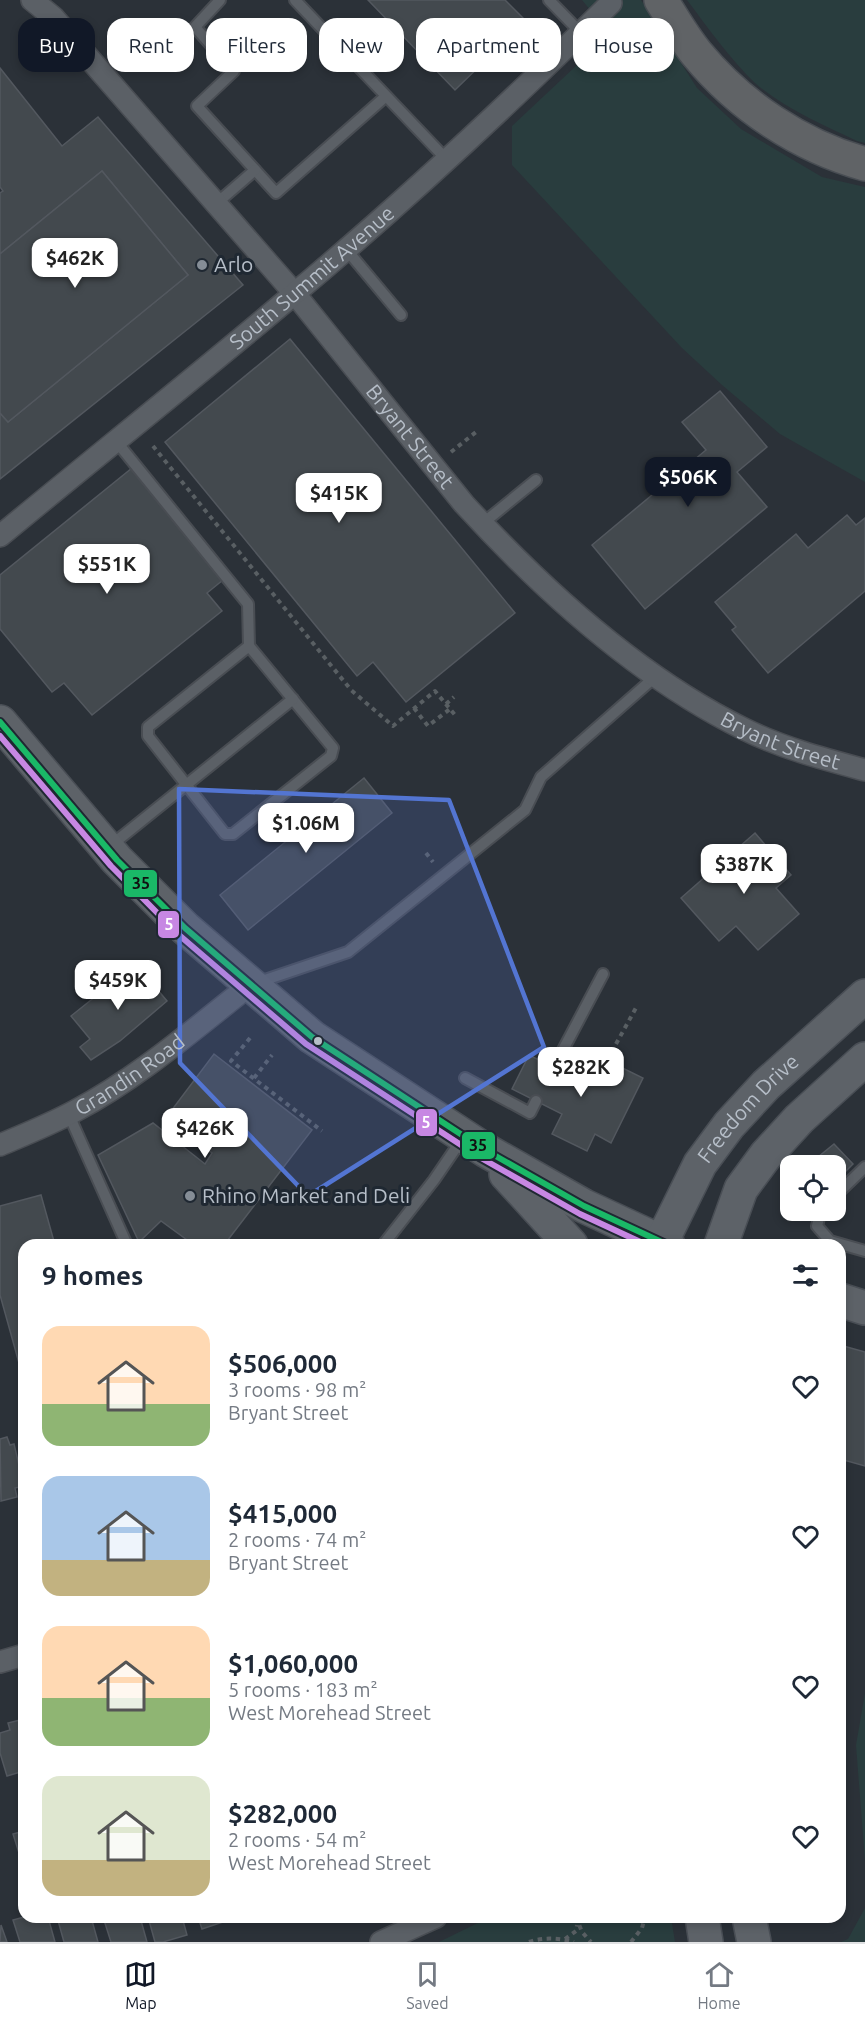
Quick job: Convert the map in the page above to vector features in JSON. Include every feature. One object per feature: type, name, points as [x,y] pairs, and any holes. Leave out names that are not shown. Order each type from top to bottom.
[{"type":"highway","points":[[661,0],[683,36],[698,55],[731,90],[747,103],[788,131],[831,153],[865,165]]},
{"type":"main road","points":[[0,722],[106,849],[185,928],[312,1036],[474,1144],[584,1206],[653,1239]]},
{"type":"main road","name":"Freedom Drive","points":[[665,1239],[700,1164],[729,1125],[765,1085],[865,996]]},
{"type":"main road","name":"Freedom Drive","points":[[723,1239],[741,1189],[766,1155],[799,1119],[865,1059]]},
{"type":"main road","points":[[474,1144],[565,1239]]},
{"type":"main road","points":[[846,1302],[865,1308]]},
{"type":"main road","points":[[703,1923],[706,1942]]},
{"type":"street","name":"Bryant Street","points":[[32,0],[53,17],[217,203],[295,294],[464,504],[553,593],[618,648],[676,691],[745,729],[803,753],[865,770]]},
{"type":"street","name":"South Summit Avenue","points":[[596,18],[611,3]]},
{"type":"street","name":"South Summit Avenue","points":[[0,536],[295,294],[447,160],[573,41]]},
{"type":"street","name":"Grandin Road","points":[[0,1144],[69,1114],[142,1068],[250,985]]},
{"type":"street","points":[[0,1662],[18,1657]]},
{"type":"street","points":[[381,1942],[423,1923]]},
{"type":"lane","points":[[220,0],[195,27],[234,71],[197,106],[276,193],[385,97]]},
{"type":"lane","points":[[296,0],[385,97],[447,160]]},
{"type":"lane","points":[[549,0],[573,25]]},
{"type":"lane","points":[[217,203],[255,170]]},
{"type":"lane","points":[[346,249],[401,315]]},
{"type":"lane","points":[[116,441],[248,604],[249,646],[333,748],[331,756],[233,834],[225,834],[148,736],[148,727],[249,646]]},
{"type":"lane","points":[[482,524],[536,480]]},
{"type":"lane","points":[[250,985],[348,952],[525,810],[542,777],[656,676]]},
{"type":"lane","points":[[106,849],[293,699]]},
{"type":"lane","points":[[554,1067],[603,974]]},
{"type":"lane","points":[[465,1078],[530,1113],[536,1101]]},
{"type":"lane","points":[[69,1114],[124,1239]]},
{"type":"lane","points":[[388,1239],[434,1180],[474,1144]]},
{"type":"lane","points":[[846,1185],[865,1167]]},
{"type":"lane","points":[[818,1221],[817,1226],[828,1239]]},
{"type":"lane","points":[[846,1246],[865,1251]]},
{"type":"path","points":[[448,453],[476,432]]},
{"type":"path","points":[[153,446],[351,690],[393,726],[435,691],[454,715]]},
{"type":"path","points":[[446,704],[454,697]]},
{"type":"path","points":[[414,708],[429,726],[450,709]]},
{"type":"path","points":[[616,1044],[637,1006]]},
{"type":"path","points":[[250,1038],[231,1061],[322,1131]]},
{"type":"path","points":[[254,1078],[272,1056]]},
{"type":"path","points":[[631,1942],[642,1929],[644,1923]]},
{"type":"path","points":[[564,1939],[576,1932],[578,1924]]},
{"type":"path","points":[[578,1924],[591,1942]]},
{"type":"path","points":[[530,1942],[536,1939],[564,1939],[574,1942]]},
{"type":"highlighted area","points":[[179,789],[449,800],[544,1047],[308,1196],[180,1063]]},
{"type":"green space","points":[[582,0],[641,0],[652,18],[597,18]]},
{"type":"green space","points":[[687,0],[865,0],[865,143],[804,115],[766,92],[737,64]]},
{"type":"green space","points":[[674,52],[697,88],[741,129],[822,177],[865,187],[865,482],[780,434],[682,348],[512,165],[512,126],[573,69],[573,72],[674,72]]},
{"type":"green space","points":[[865,1693],[865,1861],[856,1745]]},
{"type":"green space","points":[[865,1908],[865,1942],[841,1942],[848,1939]]},
{"type":"green space","points":[[478,1923],[672,1923],[675,1942],[439,1942]]},
{"type":"building","points":[[368,0],[505,0],[523,18],[416,18],[416,50],[404,37],[404,18],[385,18]]},
{"type":"building","name":"Arlo","points":[[0,68],[62,146],[98,117],[243,285],[0,479],[0,413],[8,422],[188,275],[102,171],[0,254],[0,193],[3,191],[0,187]]},
{"type":"building","points":[[438,72],[474,72],[455,90]]},
{"type":"building","points":[[102,171],[188,275],[8,422],[0,413],[0,254]]},
{"type":"building","points":[[290,339],[515,613],[406,702],[373,662],[357,676],[165,442]]},
{"type":"building","points":[[720,391],[767,447],[737,472],[767,507],[645,609],[592,545],[706,450],[682,422]]},
{"type":"building","points":[[132,468],[223,580],[207,593],[222,611],[92,715],[64,683],[52,692],[0,629],[0,575]]},
{"type":"building","points":[[847,515],[856,525],[865,518],[865,591],[768,673],[732,630],[736,627],[715,602],[796,534],[808,548]]},
{"type":"building","points":[[364,778],[392,813],[248,930],[220,895]]},
{"type":"building","points":[[755,833],[791,875],[776,888],[799,914],[758,950],[736,926],[719,941],[681,898]]},
{"type":"building","points":[[136,964],[167,1001],[120,1041],[91,1060],[80,1047],[90,1039],[71,1016]]},
{"type":"building","points":[[214,1054],[312,1130],[229,1239],[186,1239],[161,1221],[142,1239],[138,1239],[98,1155],[153,1123],[205,1164],[212,1153],[165,1119]]},
{"type":"building","points":[[594,1054],[643,1078],[611,1143],[595,1134],[587,1151],[552,1134],[562,1114],[512,1089],[529,1055],[573,1077],[578,1071],[584,1074]]},
{"type":"building","points":[[834,1144],[844,1155],[820,1155]]},
{"type":"building","points":[[846,1157],[853,1164],[846,1171]]},
{"type":"building","points":[[41,1195],[53,1239],[18,1239],[18,1360],[0,1295],[0,1206]]},
{"type":"building","points":[[846,1347],[865,1352],[865,1466],[846,1461]]},
{"type":"building","points":[[7,1437],[10,1445],[14,1444],[18,1461],[18,1487],[15,1488],[17,1497],[1,1501],[0,1439]]},
{"type":"building","points":[[18,1720],[18,1773],[7,1776],[0,1753],[0,1733],[10,1730],[8,1723]]},
{"type":"building","points":[[18,1833],[18,1850],[13,1834]]},
{"type":"building","points":[[18,1919],[18,1923],[50,1923],[55,1942],[20,1942],[13,1920]]},
{"type":"building","points":[[59,1923],[93,1923],[98,1942],[64,1942]]},
{"type":"building","points":[[105,1923],[142,1923],[147,1942],[111,1942]]},
{"type":"building","points":[[150,1923],[184,1923],[187,1935],[155,1942]]},
{"type":"building","points":[[200,1923],[220,1923],[202,1929]]},
{"type":"building","points":[[1,1925],[7,1942],[0,1942]]},
{"type":"transit line","name":"35","points":[[0,722],[117,860],[185,928],[312,1037],[485,1150],[584,1206],[655,1239]]},
{"type":"transit line","name":"5","points":[[0,736],[111,866],[179,935],[306,1044],[481,1158],[580,1214],[634,1239]]},
{"type":"place","name":"Arlo","points":[[202,265]]},
{"type":"place","name":"Rhino Market and Deli","points":[[190,1196]]}]
